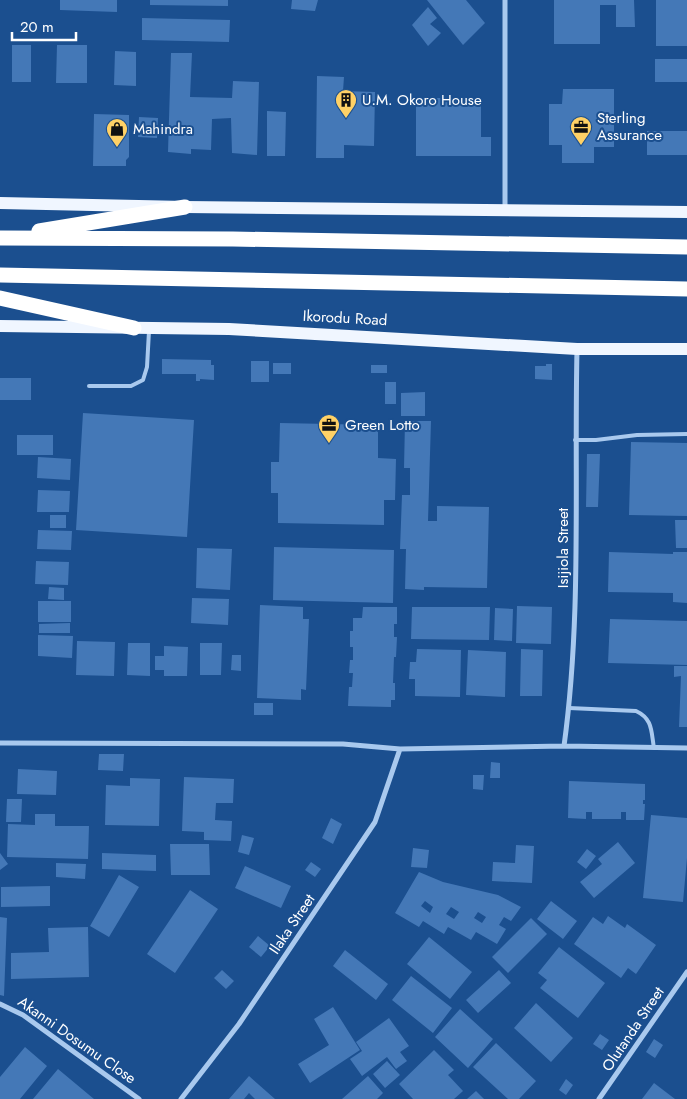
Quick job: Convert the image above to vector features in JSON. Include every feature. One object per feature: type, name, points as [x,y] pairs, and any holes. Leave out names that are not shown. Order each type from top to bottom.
[{"type":"highway","points":[[0,237],[185,207]]},
{"type":"highway","points":[[0,237],[687,247]]},
{"type":"highway","points":[[0,275],[687,289]]},
{"type":"highway","points":[[0,298],[142,328]]},
{"type":"main road","points":[[0,203],[185,207],[687,212]]},
{"type":"main road","name":"Ikorodu Road","points":[[0,326],[229,329],[577,349],[687,349]]},
{"type":"street","points":[[505,0],[506,210]]},
{"type":"street","name":"Isijiola Street","points":[[564,746],[569,708],[576,605],[575,440],[577,349]]},
{"type":"street","points":[[0,743],[344,744],[400,749],[564,746],[687,748]]},
{"type":"street","name":"Ilaka Street","points":[[181,1099],[239,1024],[375,822],[400,749]]},
{"type":"street","name":"Olutanda Street","points":[[599,1099],[687,972]]},
{"type":"street","name":"Akanni Dosumu Close","points":[[0,1004],[23,1015],[139,1099]]},
{"type":"lane","points":[[89,386],[131,386],[143,380],[147,367],[142,328]]},
{"type":"lane","points":[[575,440],[596,440],[637,435],[687,434]]},
{"type":"lane","points":[[569,708],[636,711],[645,716],[650,723],[654,748]]},
{"type":"building","points":[[60,0],[117,0],[117,12],[60,10]]},
{"type":"building","points":[[150,0],[228,0],[228,6],[150,5]]},
{"type":"building","points":[[292,0],[318,0],[315,11],[291,9]]},
{"type":"building","points":[[427,0],[466,0],[485,23],[463,45]]},
{"type":"building","points":[[554,0],[634,0],[635,27],[616,27],[616,5],[600,5],[600,44],[554,44]]},
{"type":"building","points":[[656,0],[687,0],[687,46],[656,46]]},
{"type":"building","points":[[428,7],[437,18],[430,24],[441,33],[428,46],[412,25]]},
{"type":"building","points":[[142,18],[230,20],[229,42],[142,40]]},
{"type":"building","points":[[12,45],[31,45],[31,82],[12,82]]},
{"type":"building","points":[[57,45],[87,45],[87,83],[56,83]]},
{"type":"building","points":[[115,51],[136,52],[136,86],[114,85]]},
{"type":"building","points":[[171,53],[192,53],[190,97],[232,98],[233,81],[259,82],[257,155],[232,153],[231,118],[212,119],[211,150],[191,149],[191,154],[168,152]]},
{"type":"building","points":[[655,59],[687,59],[687,82],[655,82]]},
{"type":"building","name":"U.M. Okoro House","points":[[317,76],[344,77],[343,91],[375,92],[374,146],[344,145],[344,158],[316,158]]},
{"type":"building","points":[[563,89],[614,89],[614,147],[594,147],[594,163],[562,163],[562,145],[549,145],[549,104],[562,104]]},
{"type":"building","points":[[416,98],[481,98],[481,137],[491,137],[491,156],[416,156]]},
{"type":"building","points":[[267,111],[286,112],[285,156],[267,156]]},
{"type":"building","points":[[94,114],[129,115],[129,157],[126,160],[126,166],[93,166]]},
{"type":"building","points":[[139,117],[158,118],[157,138],[138,137]]},
{"type":"building","points":[[647,131],[687,131],[687,155],[647,155]]},
{"type":"building","points":[[162,359],[211,360],[211,365],[214,365],[214,380],[200,379],[200,381],[196,381],[196,374],[162,374]]},
{"type":"building","points":[[251,361],[269,361],[269,382],[251,382]]},
{"type":"building","points":[[273,363],[291,363],[291,374],[273,374]]},
{"type":"building","points":[[546,364],[552,364],[552,380],[535,379],[535,366],[546,366]]},
{"type":"building","points":[[371,365],[387,365],[387,373],[371,373]]},
{"type":"building","points":[[0,378],[31,378],[31,400],[0,400]]},
{"type":"building","points":[[385,382],[396,382],[396,404],[385,404]]},
{"type":"building","points":[[425,392],[425,416],[401,416],[401,393]]},
{"type":"building","points":[[83,413],[194,420],[187,537],[76,530]]},
{"type":"building","points":[[405,421],[431,421],[428,521],[437,521],[437,506],[489,507],[487,588],[424,587],[424,590],[405,589],[406,549],[400,549],[402,495],[410,495],[410,468],[404,468]]},
{"type":"building","points":[[280,423],[378,425],[378,458],[396,459],[395,500],[384,500],[384,525],[278,523],[278,493],[271,493],[271,462],[279,462]]},
{"type":"building","points":[[17,435],[53,435],[53,455],[17,455]]},
{"type":"building","points":[[631,442],[687,443],[687,516],[629,515]]},
{"type":"building","points":[[587,454],[600,454],[598,507],[586,507]]},
{"type":"building","points":[[38,457],[71,459],[70,480],[37,478]]},
{"type":"building","points":[[38,490],[70,491],[69,512],[37,512]]},
{"type":"building","points":[[50,515],[66,515],[66,528],[50,528]]},
{"type":"building","points":[[675,520],[687,520],[687,548],[676,548]]},
{"type":"building","points":[[38,530],[72,531],[71,550],[37,549]]},
{"type":"building","points":[[274,547],[394,550],[393,603],[273,600]]},
{"type":"building","points":[[197,548],[232,549],[230,590],[196,588]]},
{"type":"building","points":[[609,552],[673,554],[673,552],[687,552],[687,603],[673,602],[673,593],[608,592]]},
{"type":"building","points":[[36,561],[69,562],[68,585],[35,584]]},
{"type":"building","points":[[49,587],[64,588],[64,600],[48,599]]},
{"type":"building","points":[[192,598],[229,599],[228,625],[191,623]]},
{"type":"building","points":[[38,601],[71,601],[71,622],[38,622]]},
{"type":"building","points":[[260,605],[303,607],[303,619],[309,619],[306,690],[301,689],[301,700],[257,698]]},
{"type":"building","points":[[517,606],[552,607],[551,644],[516,643]]},
{"type":"building","points":[[363,607],[397,607],[397,624],[394,624],[394,637],[397,637],[393,683],[395,683],[395,700],[391,700],[391,707],[348,706],[349,687],[352,687],[353,673],[349,673],[350,660],[353,660],[353,647],[350,647],[350,631],[353,631],[353,618],[362,618]]},
{"type":"building","points":[[412,607],[490,607],[489,640],[411,639]]},
{"type":"building","points":[[495,608],[513,609],[512,641],[494,640]]},
{"type":"building","points":[[610,619],[687,621],[687,665],[608,663]]},
{"type":"building","points":[[70,623],[70,633],[39,633],[39,624]]},
{"type":"building","points":[[38,635],[73,636],[72,658],[38,656]]},
{"type":"building","points":[[77,641],[115,642],[114,676],[76,675]]},
{"type":"building","points":[[128,643],[150,643],[150,676],[127,675]]},
{"type":"building","points":[[200,643],[222,643],[221,675],[200,675]]},
{"type":"building","points":[[164,646],[188,647],[187,676],[164,676],[164,670],[155,670],[155,656],[164,656]]},
{"type":"building","points":[[417,649],[461,650],[460,697],[415,696],[415,679],[409,679],[410,662],[416,662]]},
{"type":"building","points":[[521,649],[543,650],[542,696],[520,696]]},
{"type":"building","points":[[468,650],[506,652],[505,697],[466,695]]},
{"type":"building","points":[[232,655],[241,655],[241,671],[231,670]]},
{"type":"building","points":[[674,666],[687,666],[687,727],[679,727],[681,676],[674,677]]},
{"type":"building","points":[[254,703],[273,703],[273,715],[254,715]]},
{"type":"building","points":[[99,754],[124,754],[123,771],[98,770]]},
{"type":"building","points":[[491,762],[500,763],[500,778],[490,778]]},
{"type":"building","points":[[18,769],[57,771],[56,795],[17,794]]},
{"type":"building","points":[[473,775],[484,775],[483,790],[473,789]]},
{"type":"building","points":[[184,777],[234,779],[233,803],[216,803],[215,820],[232,821],[231,841],[204,840],[204,832],[182,831]]},
{"type":"building","points":[[130,778],[160,779],[159,826],[105,825],[106,785],[130,786]]},
{"type":"building","points":[[569,781],[645,784],[645,800],[643,800],[643,804],[645,804],[644,820],[626,820],[626,812],[621,812],[621,819],[592,819],[592,812],[586,812],[586,819],[568,818]]},
{"type":"building","points":[[7,799],[22,799],[21,822],[6,822]]},
{"type":"building","points":[[35,814],[55,814],[55,826],[89,826],[88,859],[7,857],[8,824],[35,825]]},
{"type":"building","points":[[651,815],[687,818],[687,858],[683,902],[643,898]]},
{"type":"building","points":[[331,818],[342,824],[333,844],[322,838]]},
{"type":"building","points":[[242,835],[254,838],[249,855],[238,852]]},
{"type":"building","points":[[618,842],[635,863],[594,898],[580,882],[602,864],[598,859]]},
{"type":"building","points":[[170,844],[209,844],[210,875],[171,875]]},
{"type":"building","points":[[516,845],[534,846],[532,883],[492,881],[493,862],[515,863]]},
{"type":"building","points":[[413,848],[429,850],[427,868],[411,867]]},
{"type":"building","points":[[587,849],[596,856],[586,869],[577,862]]},
{"type":"building","points":[[0,853],[8,864],[0,870]]},
{"type":"building","points":[[102,853],[156,855],[156,871],[102,869]]},
{"type":"building","points":[[311,862],[321,869],[315,877],[305,870]]},
{"type":"building","points":[[56,863],[86,864],[85,879],[56,877]]},
{"type":"building","points":[[245,866],[291,886],[281,908],[235,888]]},
{"type":"building","points":[[419,872],[443,882],[498,895],[521,907],[511,921],[504,917],[499,925],[506,929],[497,944],[476,932],[471,940],[448,927],[444,934],[423,921],[419,927],[395,913]],"holes":[[[425,901],[433,907],[430,913],[421,906]],[[451,907],[459,912],[454,919],[446,914]],[[478,912],[486,917],[482,923],[474,918]]]},
{"type":"building","points":[[119,875],[139,887],[109,937],[90,926]]},
{"type":"building","points":[[50,886],[50,906],[1,907],[1,887]]},
{"type":"building","points":[[190,890],[218,909],[175,973],[147,954]]},
{"type":"building","points":[[551,901],[577,921],[563,939],[537,919]]},
{"type":"building","points":[[608,916],[625,928],[627,924],[656,945],[636,974],[628,968],[621,978],[574,944],[593,917],[603,924]]},
{"type":"building","points":[[0,917],[7,918],[4,996],[0,995]]},
{"type":"building","points":[[531,918],[547,934],[508,973],[492,957]]},
{"type":"building","points":[[88,927],[89,977],[11,979],[11,953],[49,952],[48,928]]},
{"type":"building","points":[[258,936],[270,946],[261,957],[249,947]]},
{"type":"building","points":[[429,937],[472,972],[450,999],[407,964]]},
{"type":"building","points":[[559,947],[605,983],[578,1018],[540,988],[547,980],[538,973]]},
{"type":"building","points":[[345,950],[388,984],[376,1000],[333,966]]},
{"type":"building","points":[[222,970],[234,981],[226,989],[214,978]]},
{"type":"building","points":[[499,970],[511,983],[478,1013],[466,1000]]},
{"type":"building","points":[[411,976],[452,1008],[433,1033],[392,1000]]},
{"type":"building","points":[[536,1003],[573,1038],[551,1062],[514,1028]]},
{"type":"building","points":[[333,1007],[360,1050],[310,1083],[298,1064],[329,1045],[314,1019]]},
{"type":"building","points":[[460,1009],[493,1039],[468,1068],[435,1037]]},
{"type":"building","points":[[389,1018],[409,1046],[400,1052],[407,1061],[396,1069],[387,1057],[362,1076],[350,1059],[362,1051],[356,1042]]},
{"type":"building","points":[[600,1034],[609,1040],[602,1050],[593,1044]]},
{"type":"building","points":[[654,1039],[663,1045],[655,1058],[646,1052]]},
{"type":"building","points":[[496,1043],[536,1081],[519,1099],[508,1099],[473,1067]]},
{"type":"building","points":[[25,1047],[47,1066],[20,1099],[0,1099],[0,1077]]},
{"type":"building","points":[[434,1050],[454,1070],[448,1075],[463,1091],[454,1099],[413,1099],[399,1084]]},
{"type":"building","points":[[387,1061],[400,1075],[385,1088],[373,1074]]},
{"type":"building","points":[[58,1069],[94,1099],[33,1099]]},
{"type":"building","points":[[249,1076],[275,1099],[255,1099],[249,1093],[244,1099],[229,1099]]},
{"type":"building","points":[[368,1076],[383,1093],[377,1099],[342,1099]]},
{"type":"building","points":[[566,1079],[573,1085],[566,1095],[559,1090]]},
{"type":"building","points":[[654,1083],[675,1099],[642,1099]]},
{"type":"building","points":[[476,1091],[484,1099],[467,1099]]},
{"type":"place","name":"U.M. Okoro House","points":[[346,119]]},
{"type":"place","name":"Sterling Assurance","points":[[581,146]]},
{"type":"place","name":"Mahindra","points":[[117,148]]},
{"type":"place","name":"Green Lotto","points":[[329,444]]}]
